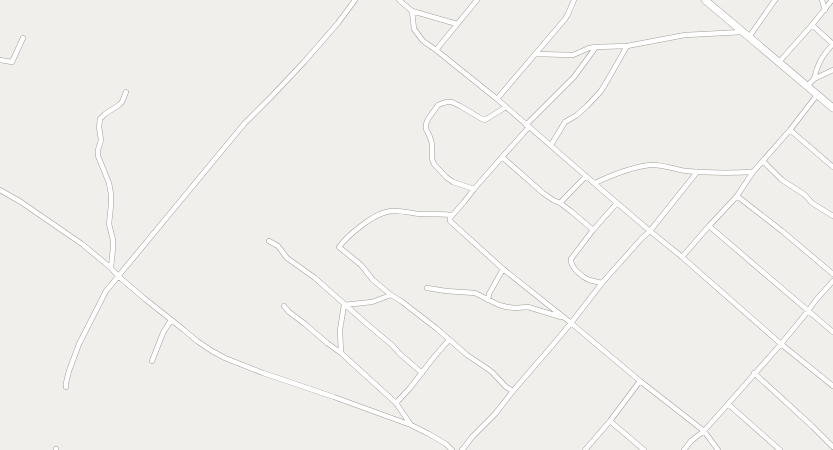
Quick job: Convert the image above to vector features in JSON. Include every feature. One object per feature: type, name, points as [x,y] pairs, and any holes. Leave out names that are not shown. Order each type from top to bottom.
[{"type":"main road","points":[[705,0],[833,108]]},
{"type":"street","points":[[66,387],[69,371],[79,344],[106,290],[244,124],[309,57],[338,23],[355,0]]},
{"type":"street","points":[[399,0],[412,11],[457,24]]},
{"type":"street","points":[[436,50],[477,0]]},
{"type":"street","points":[[497,99],[565,19],[574,0]]},
{"type":"street","points":[[769,0],[770,6]]},
{"type":"street","points":[[535,54],[573,55],[590,48],[627,46],[685,35],[746,34],[775,0]]},
{"type":"street","points":[[822,0],[825,10]]},
{"type":"street","points":[[779,62],[832,0]]},
{"type":"street","points":[[412,11],[414,29],[423,41],[497,99],[682,257],[781,344],[833,386]]},
{"type":"street","points":[[812,25],[833,44],[819,62],[814,79]]},
{"type":"street","points":[[0,60],[12,62],[23,38]]},
{"type":"street","points":[[550,145],[565,122],[587,106],[601,91],[627,46]]},
{"type":"street","points":[[596,47],[574,77],[528,126],[452,215],[450,220],[503,269],[571,323],[640,382],[704,431],[718,450]]},
{"type":"street","points":[[807,86],[814,79],[833,70]]},
{"type":"street","points":[[111,268],[113,248],[113,240],[109,224],[111,194],[98,156],[101,140],[99,127],[100,119],[122,102],[126,92]]},
{"type":"street","points":[[682,257],[737,196],[753,172],[790,130],[817,95]]},
{"type":"street","points":[[474,189],[453,182],[434,164],[432,159],[432,144],[426,129],[426,124],[438,105],[443,103],[452,102],[485,120],[506,107]]},
{"type":"street","points":[[790,130],[833,167]]},
{"type":"street","points":[[502,156],[543,193],[560,203],[593,230]]},
{"type":"street","points":[[762,161],[782,180],[805,195],[812,203],[833,216]]},
{"type":"street","points":[[595,183],[612,175],[649,165],[666,166],[676,170],[697,172],[753,172]]},
{"type":"street","points":[[462,450],[473,436],[495,414],[571,323],[602,283],[650,231],[697,172]]},
{"type":"street","points":[[560,203],[586,176]]},
{"type":"street","points":[[0,190],[21,202],[82,244],[111,268],[118,276],[197,341],[225,358],[263,373],[411,425],[446,444],[452,450]]},
{"type":"street","points":[[737,196],[782,230],[833,274]]},
{"type":"street","points":[[602,283],[584,277],[570,261],[593,230],[617,203]]},
{"type":"street","points":[[452,215],[387,211],[370,220],[344,241],[339,247],[361,265],[373,280],[391,295],[428,321],[467,355],[485,366],[506,387],[513,391]]},
{"type":"street","points":[[709,226],[833,332]]},
{"type":"street","points":[[269,241],[278,246],[287,258],[315,278],[344,305],[388,341],[400,354],[422,373]]},
{"type":"street","points":[[488,300],[489,294],[503,269]]},
{"type":"street","points":[[684,450],[691,441],[704,431],[781,344],[833,281]]},
{"type":"street","points":[[427,288],[475,293],[488,300],[507,307],[528,307],[564,318]]},
{"type":"street","points":[[344,305],[372,302],[391,295]]},
{"type":"street","points":[[341,353],[340,330],[344,305]]},
{"type":"street","points":[[284,306],[289,312],[341,353],[396,403],[411,425]]},
{"type":"street","points":[[152,361],[163,333],[171,320]]},
{"type":"street","points":[[396,403],[449,340]]},
{"type":"street","points":[[754,374],[812,426],[833,448],[829,450]]},
{"type":"street","points":[[585,450],[610,421],[640,382]]},
{"type":"street","points":[[728,404],[780,450]]},
{"type":"street","points":[[610,421],[644,450]]}]
